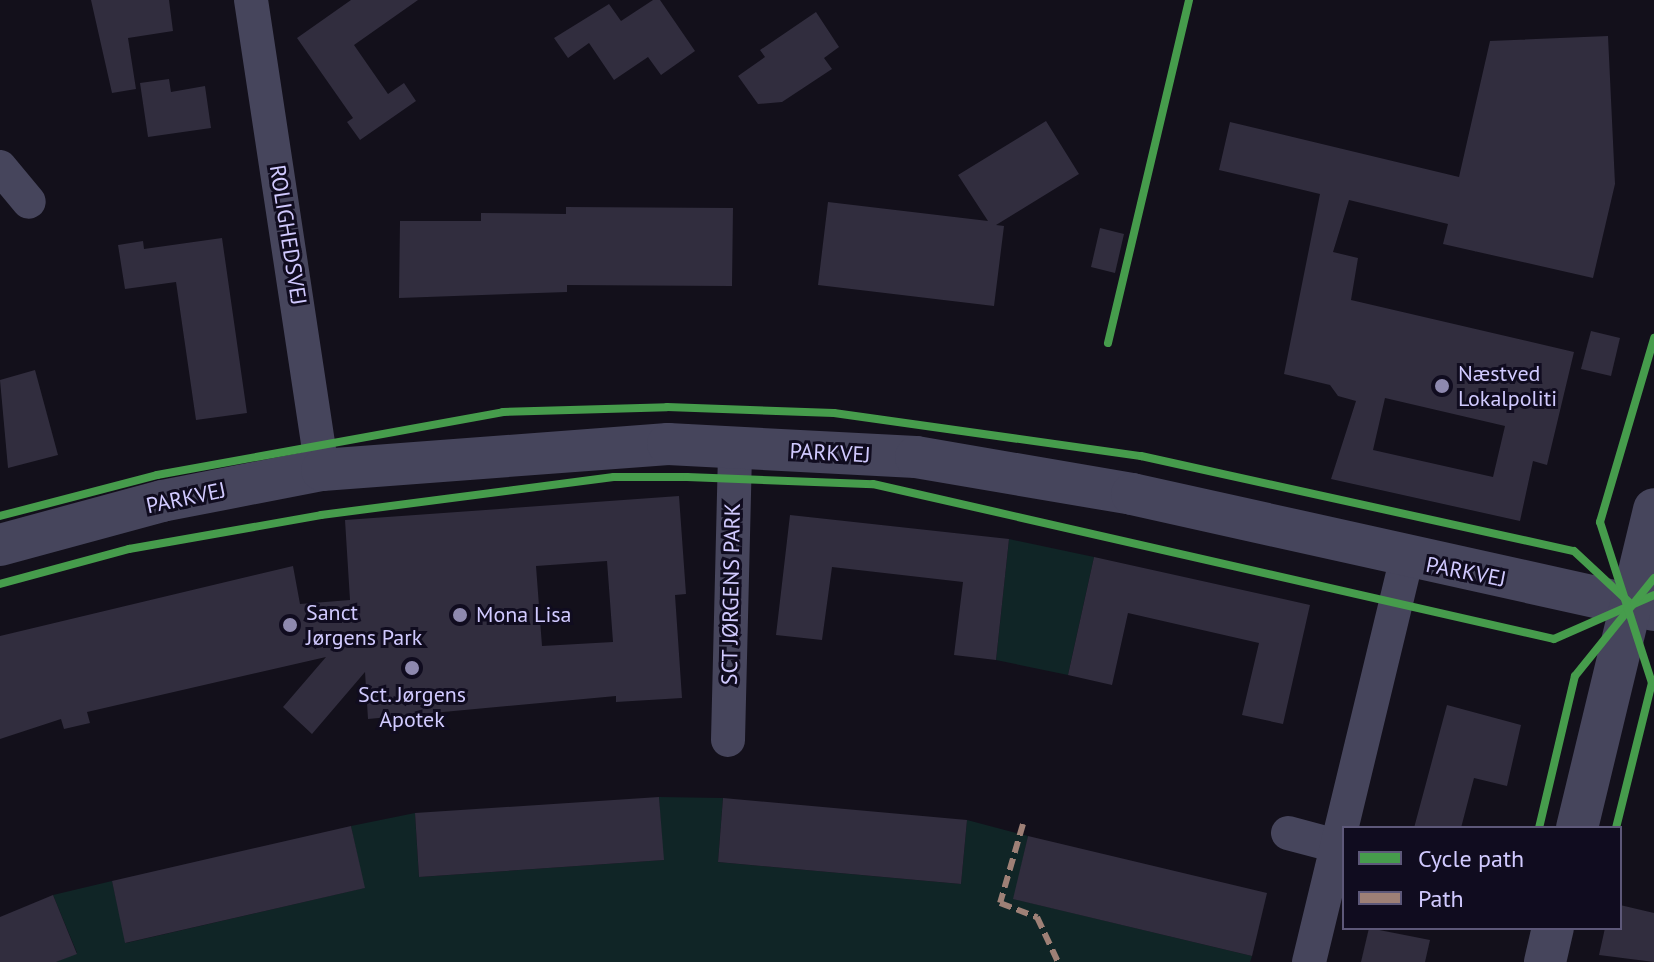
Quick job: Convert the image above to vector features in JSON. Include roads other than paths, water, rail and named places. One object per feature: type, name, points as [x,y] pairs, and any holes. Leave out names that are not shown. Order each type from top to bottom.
[{"type":"street","name":"ROLIGHEDSVEJ","points":[[251,0],[322,470]]},
{"type":"street","points":[[0,167],[29,202]]},
{"type":"street","name":"PARKVEJ","points":[[0,545],[162,501],[322,470],[510,451],[735,448],[916,457],[1132,494],[1406,561],[1643,607]]},
{"type":"street","name":"SCT JØRGENS PARK","points":[[728,740],[735,448]]},
{"type":"street","points":[[1578,826],[1643,607],[1654,509]]},
{"type":"street","points":[[1309,962],[1406,561]]},
{"type":"street","points":[[1288,833],[1337,846]]},
{"type":"street","points":[[1545,962],[1553,930]]},
{"type":"place","name":"Næstved Lokalpoliti","points":[[1442,386]]},
{"type":"place","name":"Mona Lisa","points":[[460,615]]},
{"type":"place","name":"Sanct Jørgens Park","points":[[290,625]]},
{"type":"place","name":"Sct. Jørgens Apotek","points":[[412,668]]}]
